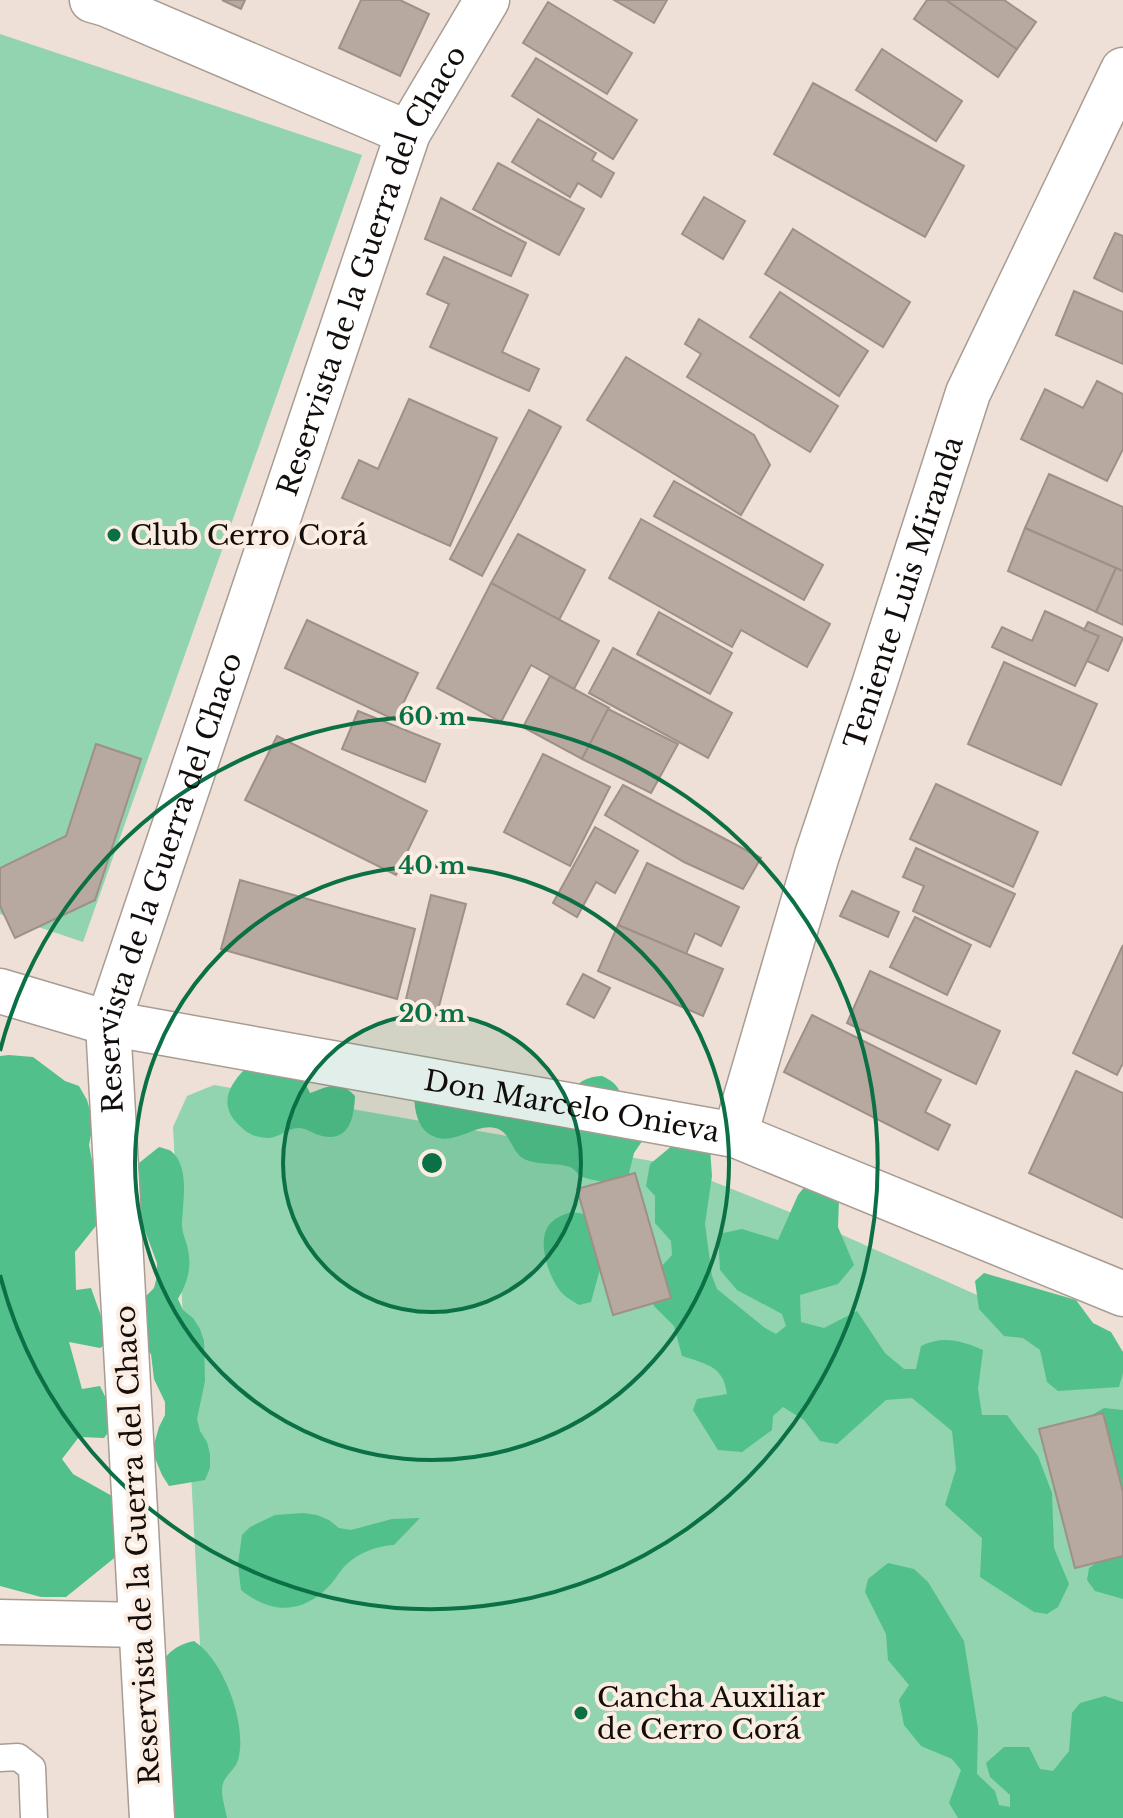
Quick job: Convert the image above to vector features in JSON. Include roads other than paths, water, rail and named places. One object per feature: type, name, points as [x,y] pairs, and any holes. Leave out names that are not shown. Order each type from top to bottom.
[{"type":"street","name":"Reservista de la Guerra del Chaco","points":[[152,1818],[108,1023],[408,133],[487,0]]},
{"type":"street","points":[[102,1],[408,133]]},
{"type":"street","name":"Teniente Luis Miranda","points":[[735,1135],[817,855],[968,393],[1123,70]]},
{"type":"street","name":"Don Marcelo Onieva","points":[[0,991],[108,1023],[735,1135],[1123,1294]]},
{"type":"street","points":[[0,1622],[141,1625]]},
{"type":"lane","points":[[0,1758],[18,1757],[32,1768],[34,1818]]},
{"type":"place","name":"Club Cerro Corá","points":[[114,535]]},
{"type":"place","name":"Cancha Auxiliar de Cerro Corá","points":[[581,1713]]}]
